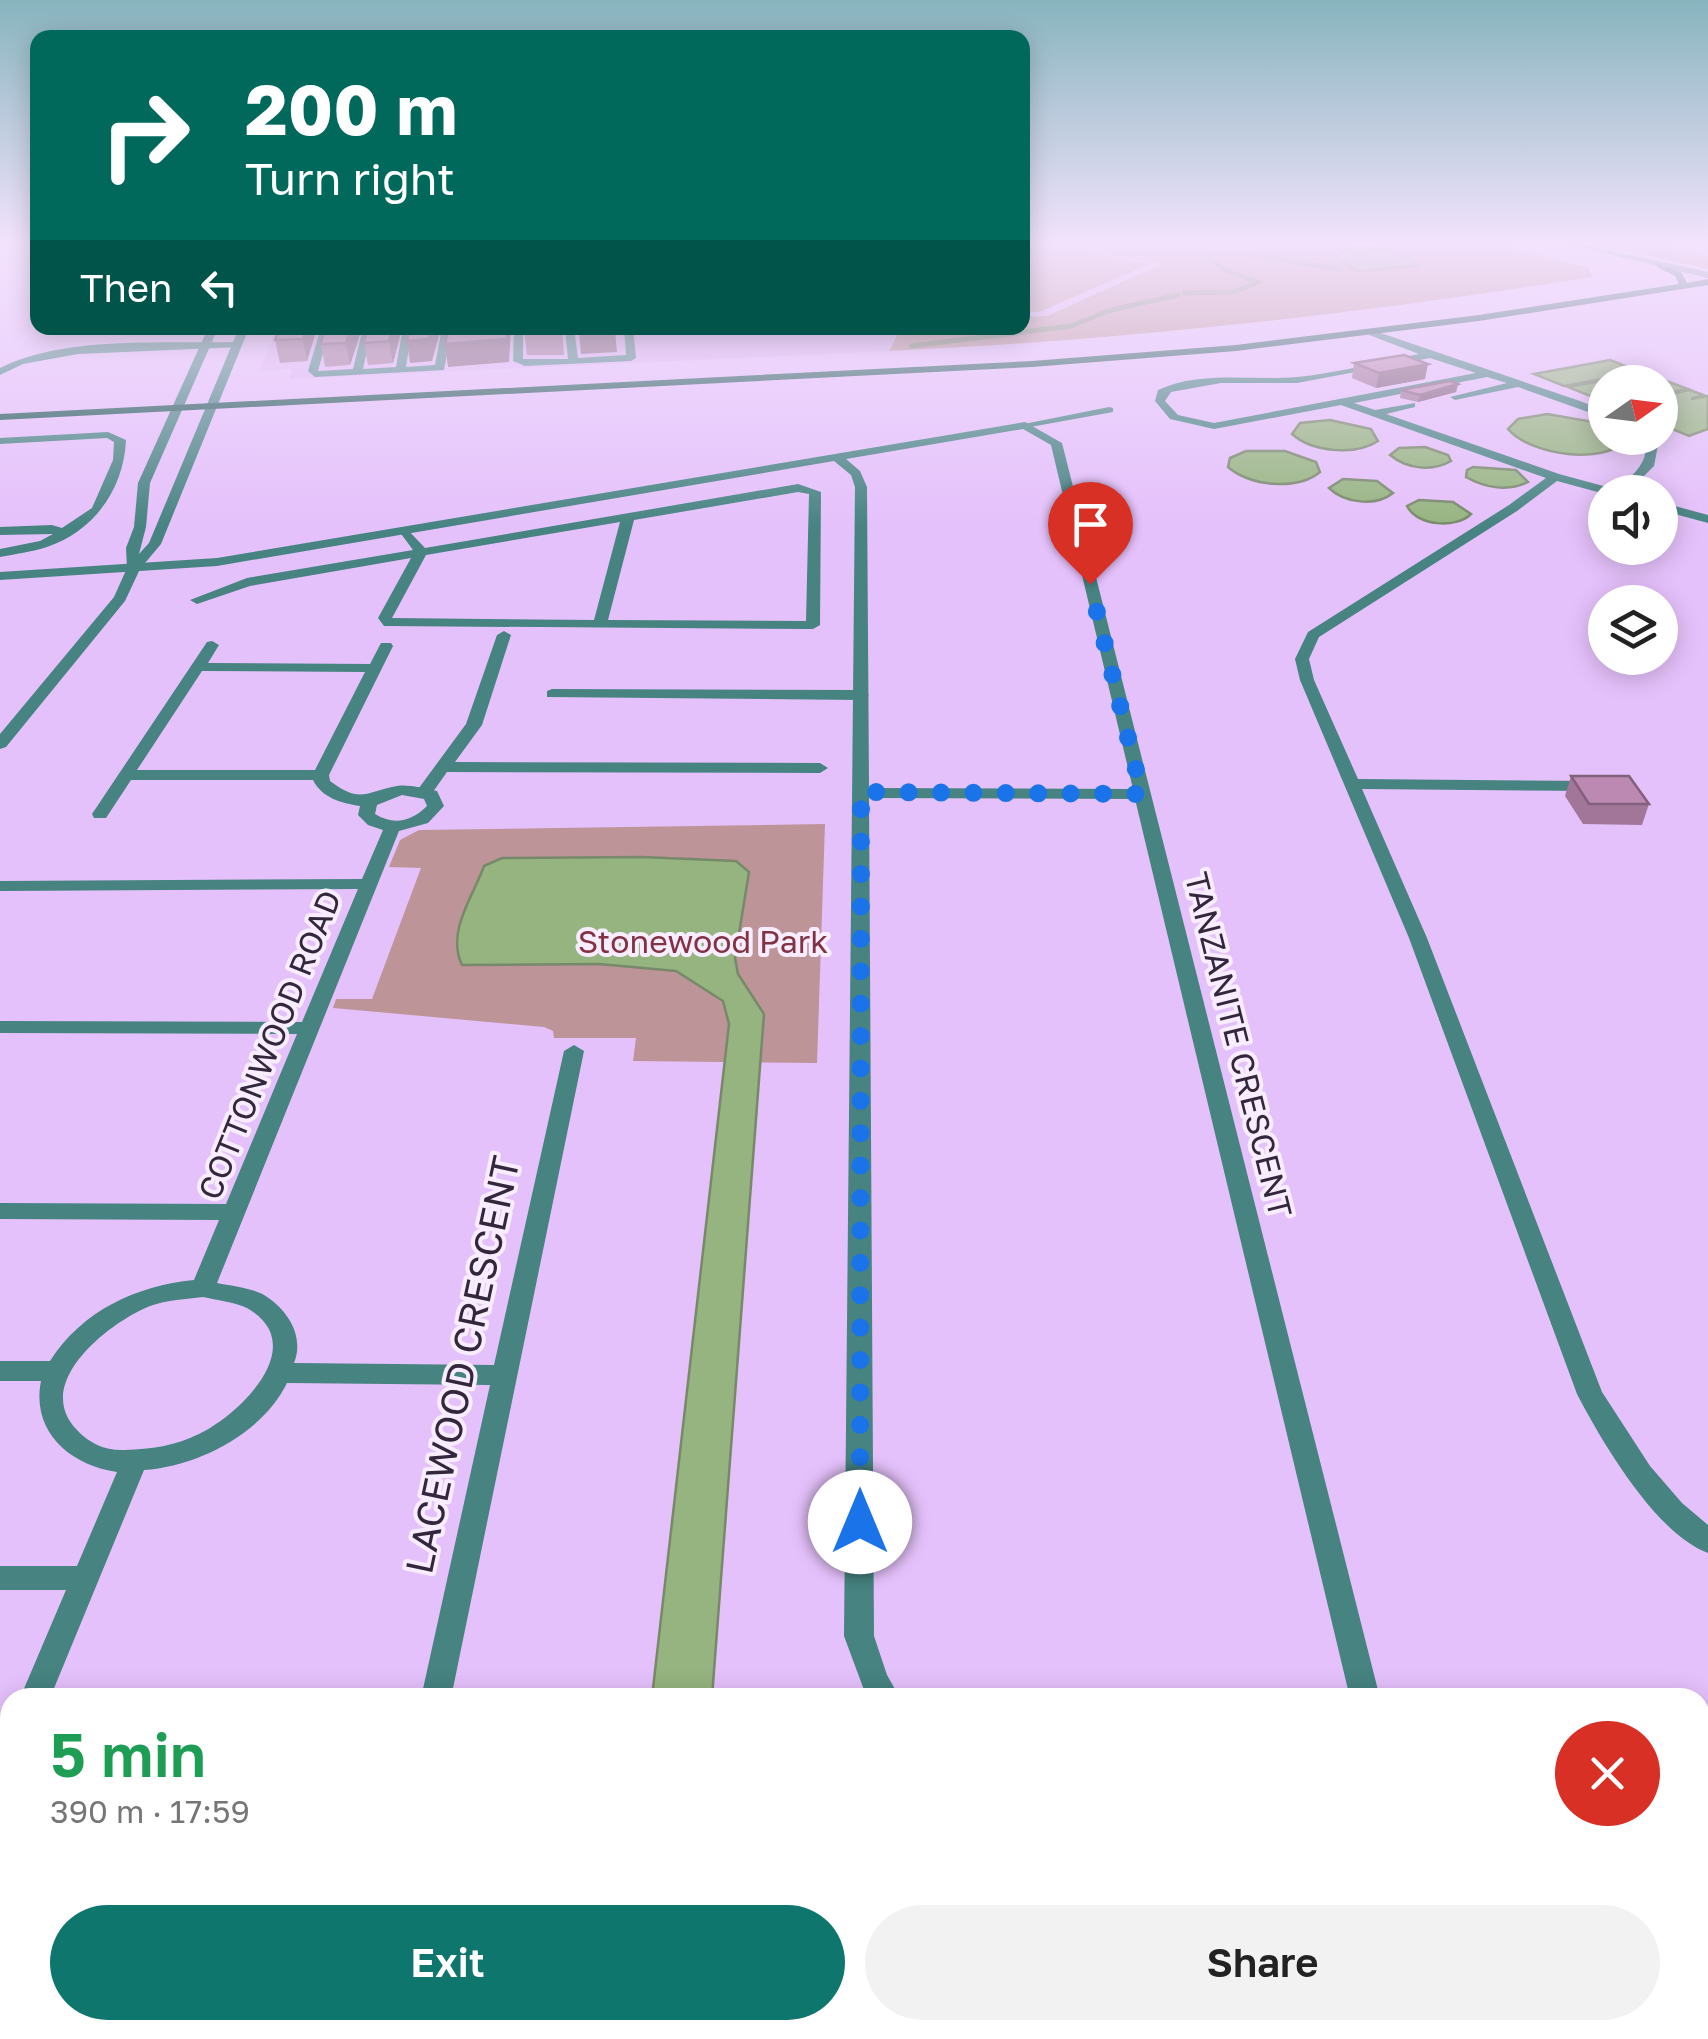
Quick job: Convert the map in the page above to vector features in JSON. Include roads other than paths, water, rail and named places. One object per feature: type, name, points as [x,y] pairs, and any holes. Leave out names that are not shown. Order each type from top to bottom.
[{"type":"main road","points":[[0,417],[214,400],[649,384],[1032,364],[1315,338]]},
{"type":"main road","points":[[0,407],[179,402]]},
{"type":"street","points":[[134,568],[132,548],[140,527],[144,483],[208,338]]},
{"type":"street","points":[[0,744],[120,598],[134,568],[155,544],[240,338]]},
{"type":"street","points":[[322,338],[313,373],[442,366],[446,338]]},
{"type":"street","points":[[357,372],[365,338]]},
{"type":"street","points":[[400,370],[405,338]]},
{"type":"street","points":[[518,338],[519,362],[633,356],[630,338]]},
{"type":"street","points":[[571,338],[572,362]]},
{"type":"street","points":[[1384,338],[1588,409]]},
{"type":"street","points":[[0,372],[9,365],[49,356],[237,345]]},
{"type":"street","points":[[1427,356],[1296,380],[1210,382],[1168,389],[1160,397],[1166,412],[1174,417],[1214,426],[1483,375]]},
{"type":"street","points":[[1455,397],[1521,384]]},
{"type":"street","points":[[1344,402],[1588,486]]},
{"type":"street","points":[[1374,413],[1411,405]]},
{"type":"street","points":[[0,576],[217,562],[1109,410]]},
{"type":"street","name":"TANZANITE CRESCENT","points":[[1025,424],[1056,444],[1364,1688]]},
{"type":"street","points":[[0,441],[108,435],[120,440],[119,460],[97,510],[44,544],[0,553]]},
{"type":"street","points":[[836,457],[856,474],[862,487],[860,1636],[878,1688]]},
{"type":"street","points":[[1554,477],[1513,508],[1313,635],[1302,659],[1307,680],[1418,938],[1590,1394],[1612,1434],[1658,1493],[1708,1540]]},
{"type":"street","points":[[197,600],[247,582],[421,552],[798,488],[815,492],[813,624],[389,623],[385,618],[421,552]]},
{"type":"street","points":[[606,496],[628,517]]},
{"type":"street","points":[[1678,511],[1708,519]]},
{"type":"street","points":[[600,624],[628,517]]},
{"type":"street","points":[[0,531],[52,528],[63,533]]},
{"type":"street","points":[[405,530],[421,552]]},
{"type":"street","points":[[424,792],[474,725],[504,635]]},
{"type":"street","points":[[100,814],[212,645]]},
{"type":"street","points":[[370,802],[366,816],[393,826],[416,822],[433,812],[436,800],[424,792],[389,792],[370,802],[333,794],[326,790],[321,775],[386,646]]},
{"type":"street","points":[[198,666],[376,668]]},
{"type":"street","points":[[552,694],[861,695]]},
{"type":"street","points":[[444,767],[820,768]]},
{"type":"street","points":[[126,774],[321,775]]},
{"type":"street","points":[[1353,784],[1615,786]]},
{"type":"street","points":[[861,792],[1142,794]]},
{"type":"street","name":"COTTONWOOD ROAD","points":[[203,1288],[393,826]]},
{"type":"street","points":[[0,886],[369,884]]},
{"type":"street","points":[[0,1027],[310,1028]]},
{"type":"street","name":"LACEWOOD CRESCENT","points":[[438,1688],[574,1051]]},
{"type":"street","points":[[0,1211],[234,1212]]},
{"type":"street","points":[[203,1288],[253,1298],[271,1312],[282,1329],[286,1350],[282,1373],[269,1396],[226,1435],[166,1459],[134,1462],[105,1460],[81,1450],[63,1436],[53,1416],[51,1394],[58,1371],[72,1349],[117,1312],[145,1298],[203,1288]]},
{"type":"street","points":[[0,1372],[58,1371]]},
{"type":"street","points":[[282,1373],[505,1374]]},
{"type":"street","points":[[39,1688],[134,1462]]},
{"type":"street","points":[[0,1578],[85,1578]]},
{"type":"waterway","points":[[911,346],[974,338]]},
{"type":"park label","name":"Stonewood Park","points":[[703,942]]}]
